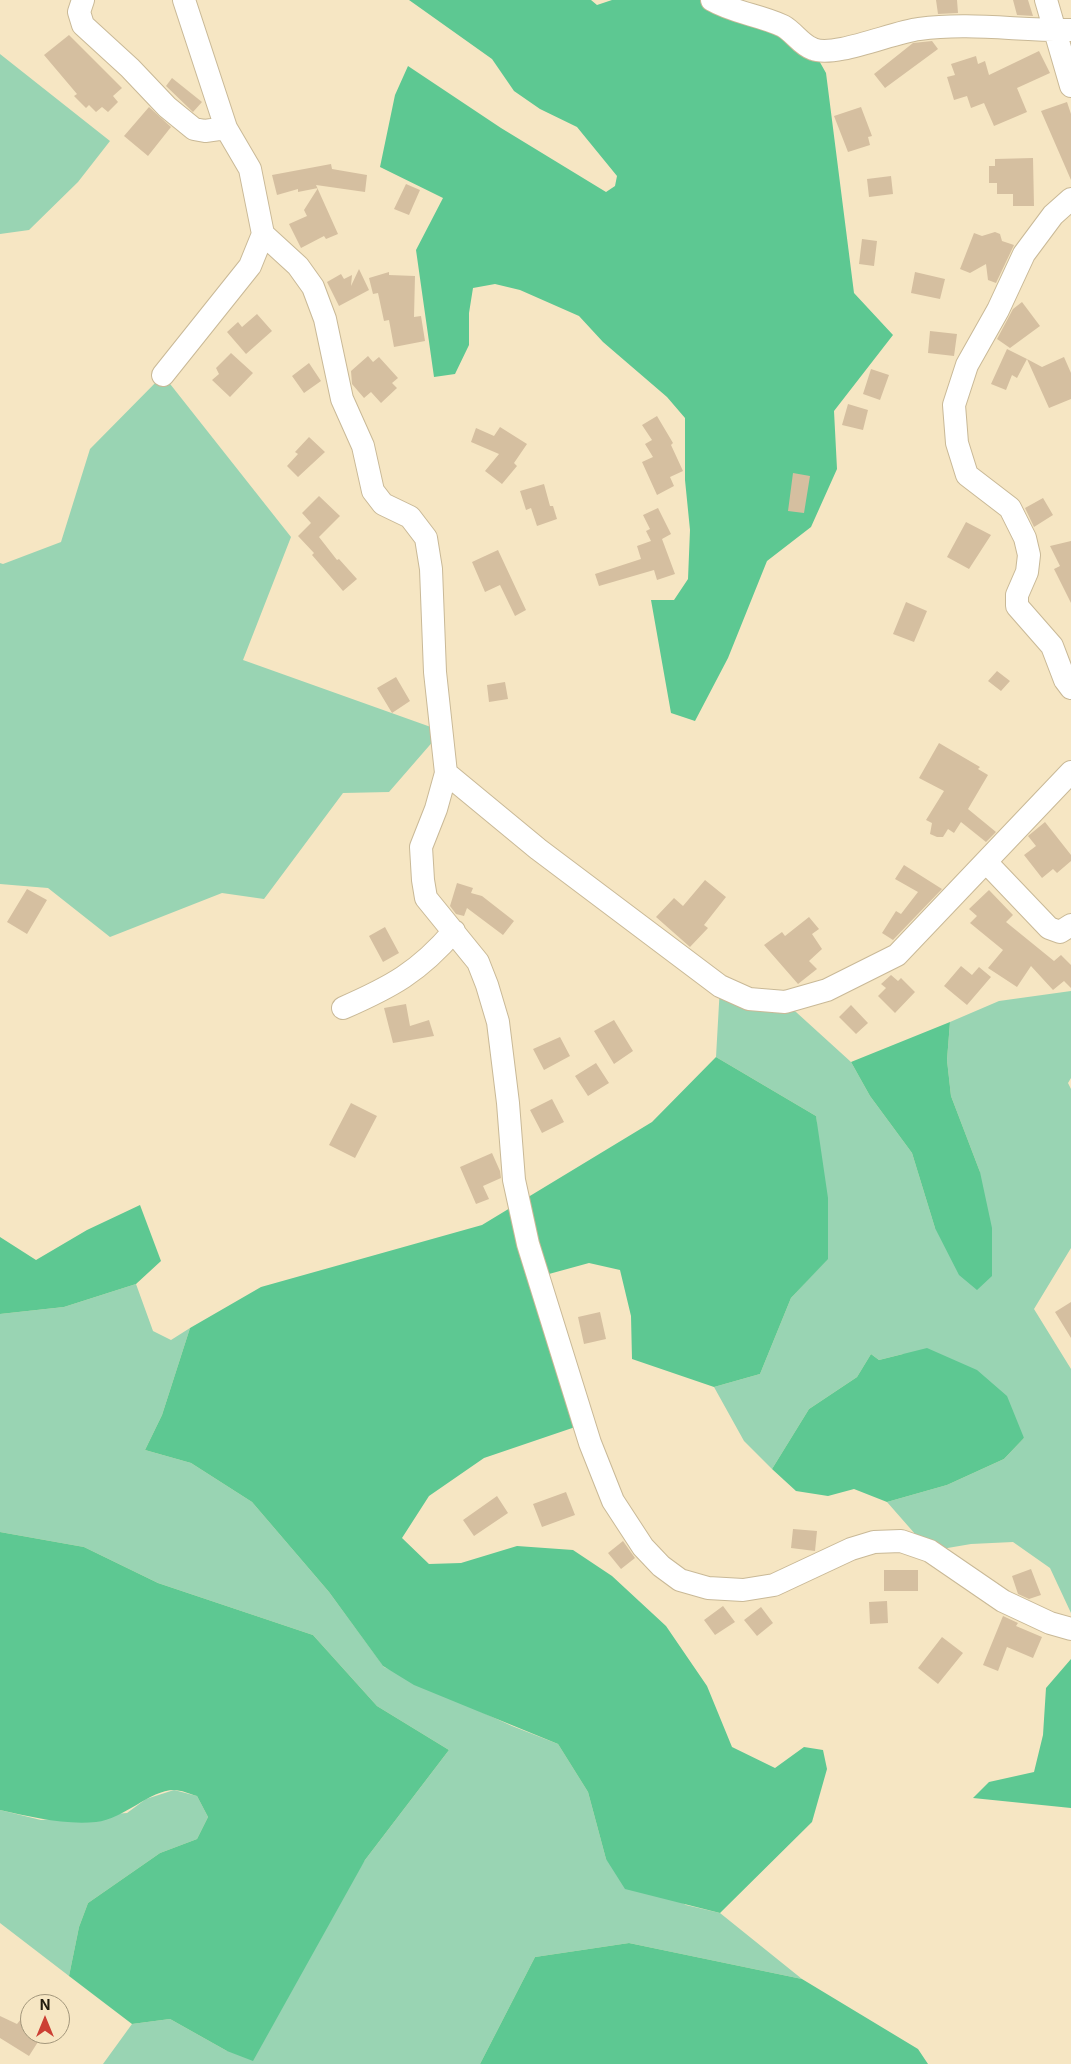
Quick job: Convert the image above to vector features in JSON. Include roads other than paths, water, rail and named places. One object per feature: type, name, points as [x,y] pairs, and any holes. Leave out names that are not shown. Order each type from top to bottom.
[{"type":"street","points":[[83,0],[80,12],[83,25],[130,68],[167,107],[194,129],[205,131],[226,128]]},
{"type":"street","points":[[163,375],[250,266],[263,234],[250,169],[226,128],[184,0]]},
{"type":"street","points":[[712,0],[722,6],[784,26],[813,50],[844,50],[883,37],[920,29],[974,26],[1062,30]]},
{"type":"street","points":[[1046,0],[1062,30],[1071,86]]},
{"type":"street","points":[[1071,199],[1053,215],[1024,254],[998,310],[967,365],[954,405],[956,443],[967,475],[1010,508],[1025,538],[1029,555],[1027,572],[1016,595],[1017,606],[1052,646],[1065,680],[1071,688]]},
{"type":"street","points":[[263,234],[298,266],[313,287],[325,319],[342,400],[363,446],[374,491],[383,504],[410,517],[426,538],[431,570],[435,672],[446,773],[436,809],[421,847],[426,898],[478,962],[498,1022],[508,1103],[514,1180],[528,1244],[554,1334],[590,1443],[613,1501],[643,1547],[661,1566],[680,1580],[708,1588],[743,1590],[774,1584],[851,1549],[874,1542],[902,1541],[930,1552],[1003,1601],[1050,1623],[1071,1629]]},
{"type":"street","points":[[446,773],[538,849],[720,986],[749,999],[785,1002],[827,990],[897,955],[1071,772]]},
{"type":"street","points":[[986,863],[1049,928],[1060,932],[1071,926]]},
{"type":"street","points":[[343,1008],[391,987],[433,955],[454,931]]}]
